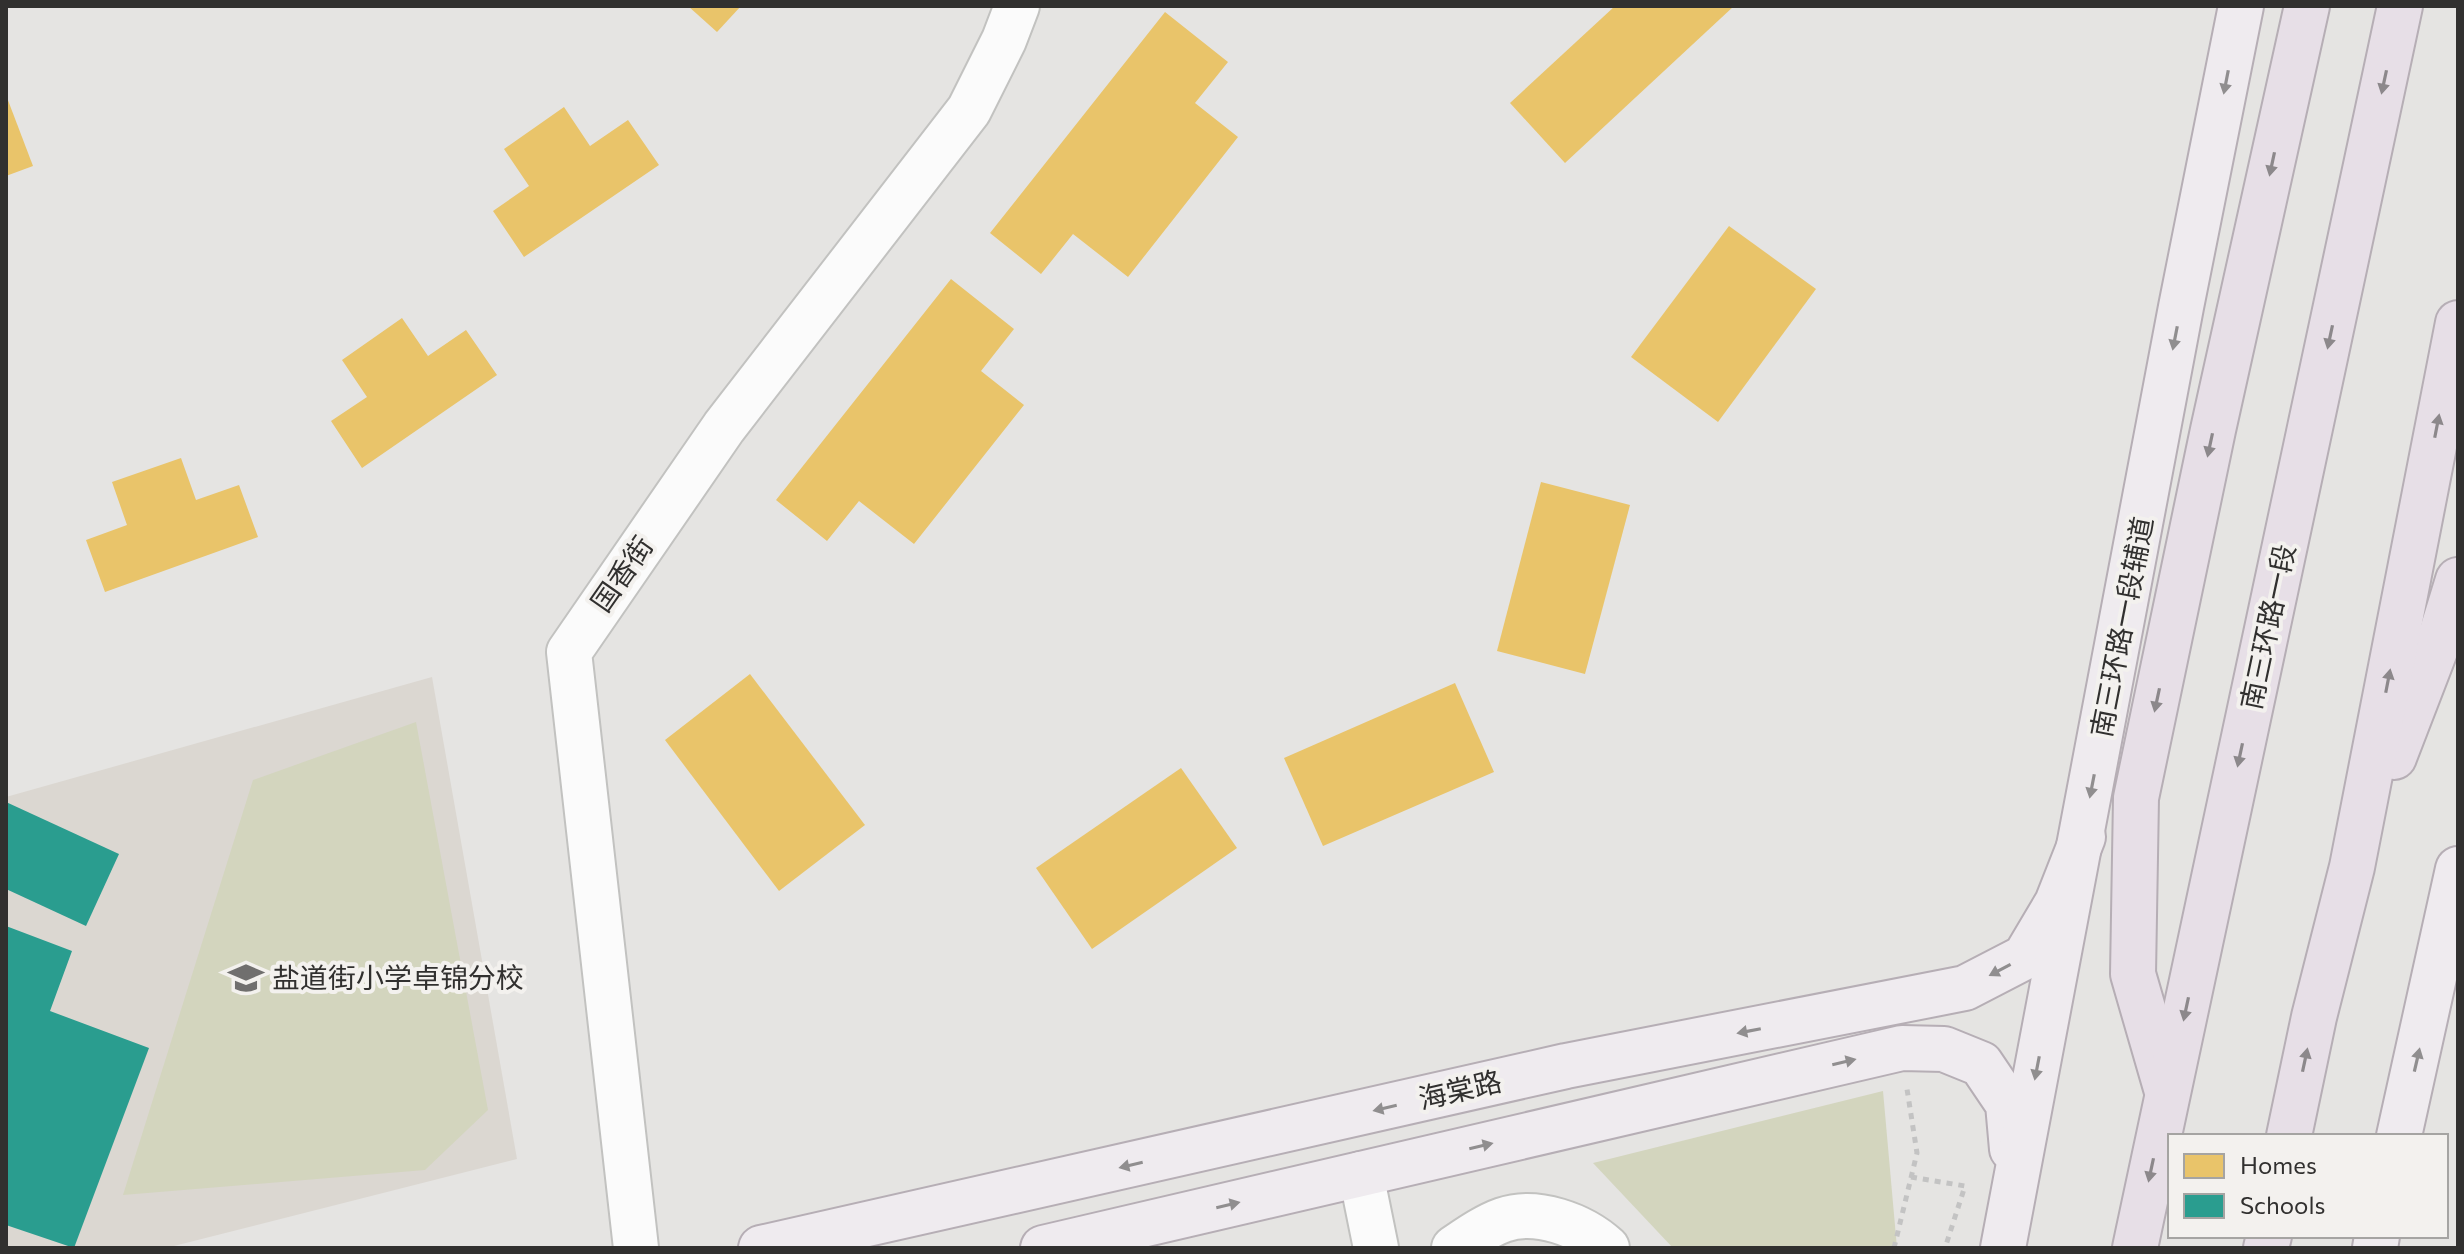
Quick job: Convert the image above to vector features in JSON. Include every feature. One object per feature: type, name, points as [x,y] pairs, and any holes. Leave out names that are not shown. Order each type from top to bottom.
[{"type":"highway","points":[[2168,1094],[2133,974],[2136,798],[2216,415],[2307,6]]},
{"type":"highway","name":"南三环路一段","points":[[2135,1248],[2400,6]]},
{"type":"highway","points":[[2289,1134],[2314,1017],[2352,867],[2458,323]]},
{"type":"highway","points":[[2352,867],[2441,635],[2458,580]]},
{"type":"main road","name":"南三环路一段辅道","points":[[2003,1248],[2241,6]]},
{"type":"main road","name":"海棠路","points":[[761,1248],[1566,1066],[1965,988],[2025,957],[2057,903],[2083,837]]},
{"type":"main road","points":[[2399,1134],[2458,869]]},
{"type":"main road","points":[[1043,1248],[1902,1048],[1944,1049],[1981,1064],[2008,1104],[2014,1181]]},
{"type":"street","name":"国香街","points":[[636,1248],[569,652],[724,427],[969,110],[1004,40],[1017,6]]},
{"type":"street","points":[[1361,1174],[1376,1248]]},
{"type":"street","points":[[1454,1248],[1504,1219],[1535,1216],[1567,1223],[1607,1248]]},
{"type":"path","points":[[1894,1248],[1917,1153],[1902,1048]]},
{"type":"path","points":[[1911,1177],[1965,1186],[1945,1248]]},
{"type":"shaded area","name":"盐道街小学卓锦分校","points":[[432,677],[517,1159],[166,1248],[6,1248],[6,797]]},
{"type":"green space","points":[[416,722],[488,1110],[425,1170],[123,1195],[253,780]]},
{"type":"green space","points":[[1883,1091],[1897,1248],[1673,1248],[1593,1163]]},
{"type":"building: Homes","points":[[688,6],[741,6],[717,32]]},
{"type":"building: Homes","points":[[1615,6],[1734,6],[1565,163],[1510,103]]},
{"type":"building: Homes","points":[[1165,12],[1228,62],[1195,103],[1238,137],[1128,277],[1073,234],[1041,274],[990,233]]},
{"type":"building: Homes","points":[[6,95],[33,166],[6,176]]},
{"type":"building: Homes","points":[[564,107],[590,146],[628,120],[659,165],[524,257],[493,211],[529,186],[504,149]]},
{"type":"building: Homes","points":[[1729,226],[1816,289],[1718,422],[1631,357]]},
{"type":"building: Homes","points":[[951,279],[1014,329],[981,371],[1024,405],[914,544],[859,501],[827,541],[776,500]]},
{"type":"building: Homes","points":[[402,318],[428,356],[466,330],[497,375],[362,468],[331,421],[367,397],[342,360]]},
{"type":"building: Homes","points":[[181,458],[196,500],[239,485],[258,537],[105,592],[86,540],[127,525],[112,482]]},
{"type":"building: Homes","points":[[1541,482],[1630,505],[1585,674],[1497,651]]},
{"type":"building: Homes","points":[[750,674],[865,825],[779,891],[665,740]]},
{"type":"building: Homes","points":[[1455,683],[1494,772],[1323,846],[1284,758]]},
{"type":"building: Homes","points":[[1181,768],[1237,848],[1092,949],[1036,868]]},
{"type":"building: Schools","points":[[6,802],[119,854],[86,926],[6,889]]},
{"type":"building: Schools","points":[[6,926],[72,951],[50,1011],[149,1048],[74,1248],[6,1225]]},
{"type":"place","name":"盐道街小学卓锦分校","points":[[246,978]]}]
